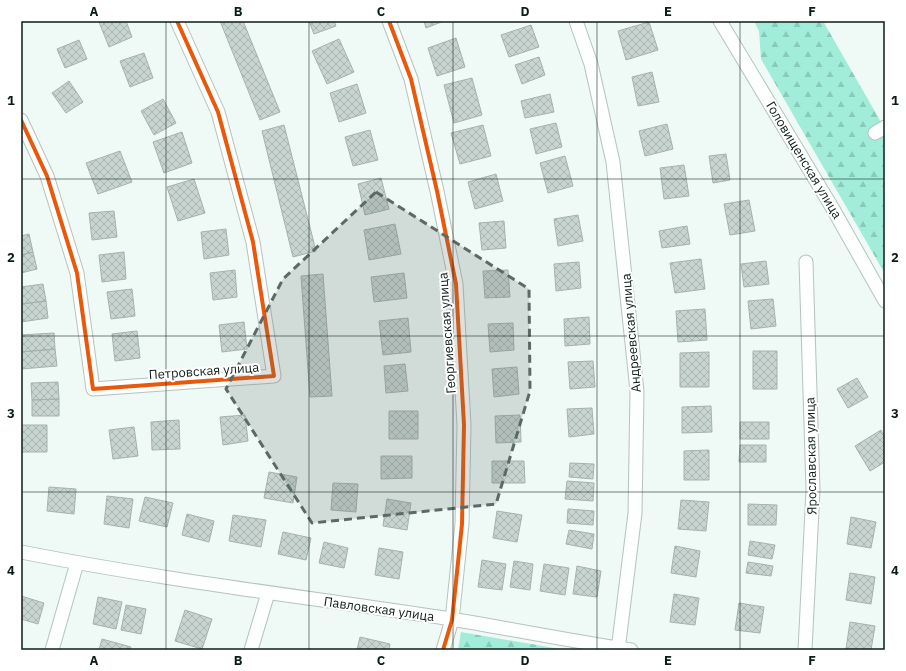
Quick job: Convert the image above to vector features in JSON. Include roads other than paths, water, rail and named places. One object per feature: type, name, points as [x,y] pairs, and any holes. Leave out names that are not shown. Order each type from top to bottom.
[{"type":"street","name":"Петровская улица","points":[[21,120],[47,176],[77,273],[93,389],[274,376],[253,242],[218,112],[177,21]]},
{"type":"street","name":"Георгиевская улица","points":[[389,21],[411,79],[437,191],[456,284],[464,425],[462,524],[452,620],[443,650]]},
{"type":"street","name":"Андреевская улица","points":[[576,21],[591,64],[613,162],[637,391],[636,513],[618,649]]},
{"type":"street","name":"Головищенская улица","points":[[720,21],[833,209],[885,301]]},
{"type":"street","name":"Ярославская улица","points":[[805,650],[813,490],[806,262]]},
{"type":"street","name":"Павловская улица","points":[[21,552],[77,563],[452,620],[631,650]]},
{"type":"street","points":[[52,650],[77,563]]},
{"type":"street","points":[[251,650],[268,593]]}]
